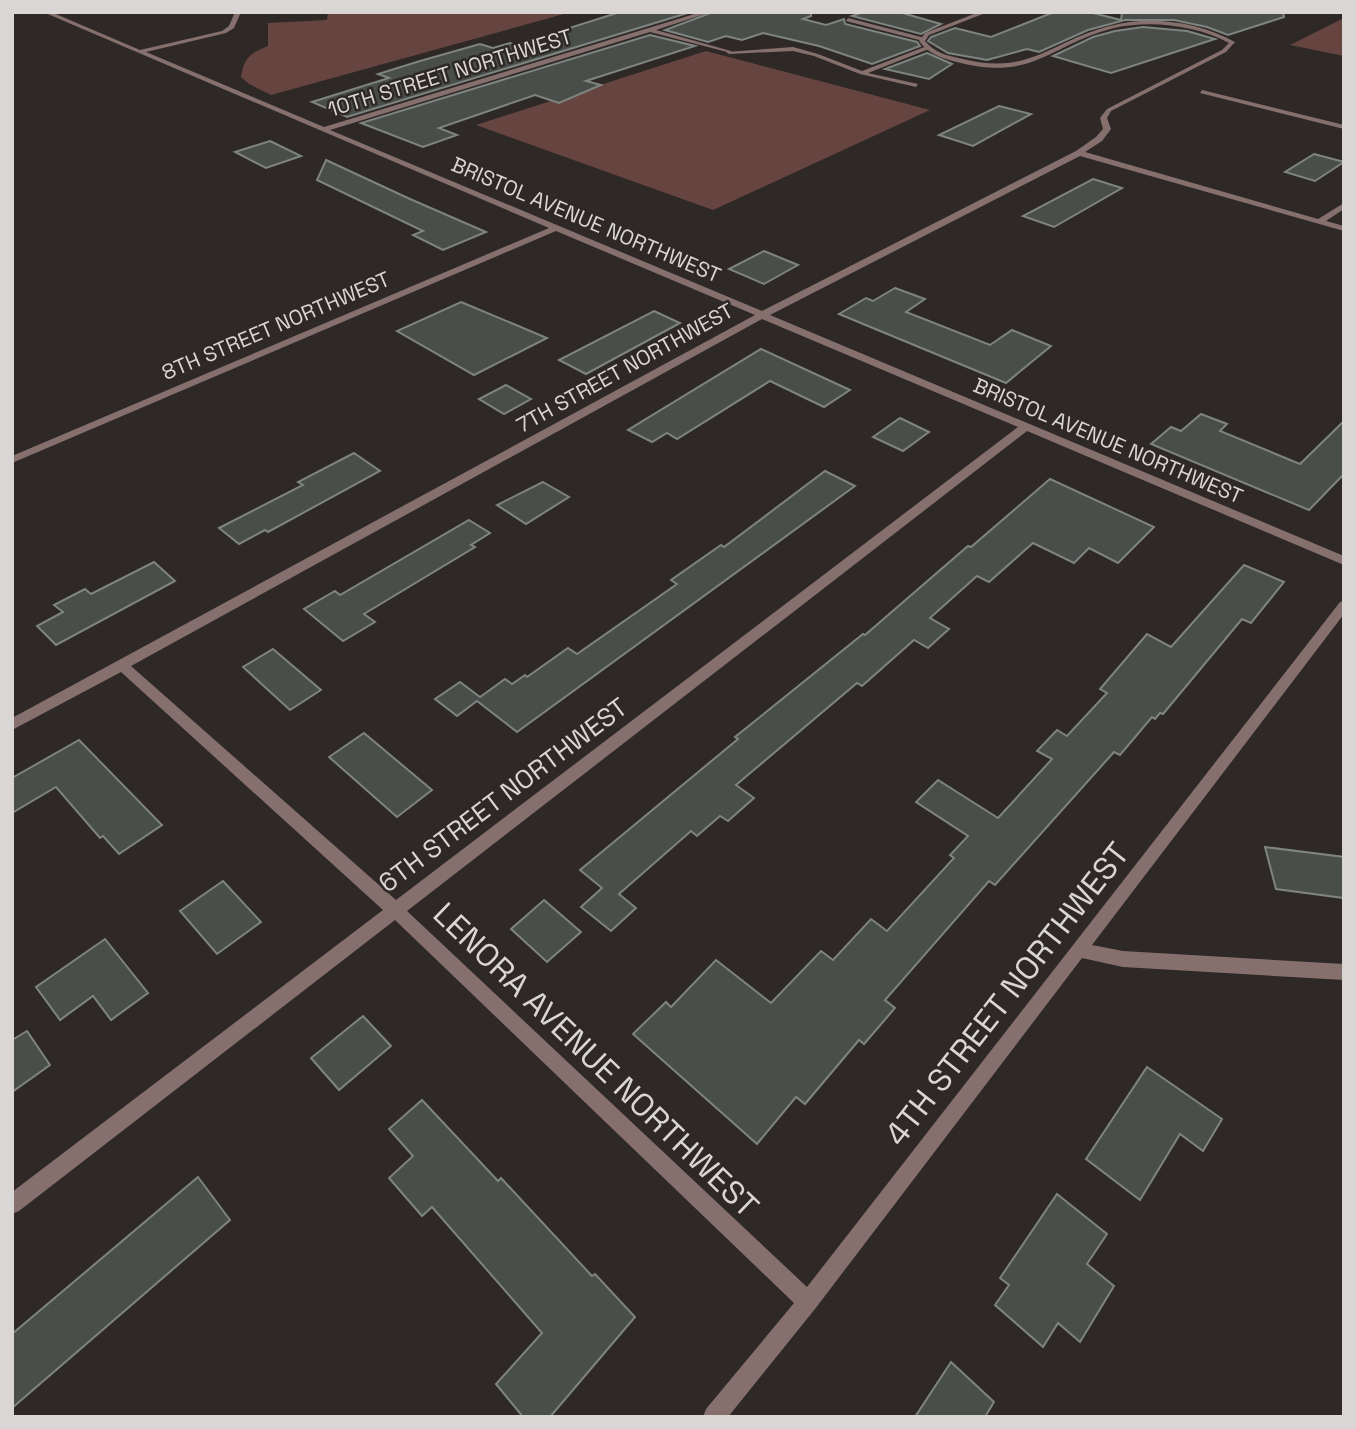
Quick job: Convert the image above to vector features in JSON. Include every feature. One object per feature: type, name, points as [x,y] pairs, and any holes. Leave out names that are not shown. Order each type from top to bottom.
[{"type":"street","name":"BRISTOL AVENUE NORTHWEST","points":[[46,12],[1344,561]]},
{"type":"street","points":[[71,23],[78,12]]},
{"type":"street","points":[[138,52],[224,32],[232,27],[238,12]]},
{"type":"street","name":"10TH STREET NORTHWEST","points":[[322,130],[708,12]]},
{"type":"street","points":[[927,48],[922,41],[925,36],[979,13]]},
{"type":"street","name":"7TH STREET NORTHWEST","points":[[12,725],[762,315],[1079,153],[1099,139],[1107,129],[1103,118],[1109,110],[1232,47],[1233,43],[1199,29],[1168,24],[1116,26],[1024,65],[1008,68],[967,63],[927,48]]},
{"type":"street","points":[[650,30],[729,52]]},
{"type":"street","points":[[1202,92],[1344,127]]},
{"type":"street","points":[[1079,153],[1344,229]]},
{"type":"street","points":[[1319,222],[1344,205]]},
{"type":"street","name":"8TH STREET NORTHWEST","points":[[12,460],[555,228]]},
{"type":"street","name":"6TH STREET NORTHWEST","points":[[12,1204],[1025,427]]},
{"type":"street","name":"4TH STREET NORTHWEST","points":[[714,1417],[808,1302],[1344,605]]},
{"type":"street","name":"LENORA AVENUE NORTHWEST","points":[[123,666],[394,909],[808,1302]]},
{"type":"street","points":[[1078,950],[1123,959],[1344,972]]},
{"type":"lane","points":[[848,20],[925,36]]},
{"type":"lane","points":[[862,74],[927,48]]},
{"type":"lane","points":[[729,52],[793,49],[816,55],[862,74],[916,85]]},
{"type":"shaded area","points":[[328,12],[571,12],[271,95],[241,77],[249,57],[268,46],[268,23],[327,20]]},
{"type":"shaded area","points":[[1344,18],[1344,56],[1290,45]]},
{"type":"shaded area","points":[[706,51],[930,110],[713,210],[476,125]]},
{"type":"building","points":[[620,12],[691,12],[347,117],[312,102],[389,78],[378,74],[420,61],[480,44],[493,48],[510,43],[516,45]]},
{"type":"building","points":[[713,12],[811,12],[811,16],[803,19],[826,25],[844,19],[845,24],[917,42],[920,46],[872,64],[819,46],[763,33],[742,40],[726,36],[708,42],[665,30]]},
{"type":"building","points":[[864,12],[899,12],[941,24],[921,34],[852,16]]},
{"type":"building","points":[[1054,12],[1089,12],[1121,20],[1122,12],[1283,12],[1284,17],[1228,35],[1174,20],[1125,20],[1088,30],[1039,52],[1027,49],[987,60],[948,53],[928,41],[931,37],[955,28],[991,37]]},
{"type":"building","points":[[1143,27],[1187,31],[1215,39],[1111,73],[1053,56],[1093,37]]},
{"type":"building","points":[[650,35],[695,46],[586,81],[601,85],[559,103],[535,95],[439,128],[457,135],[423,147],[361,123]]},
{"type":"building","points":[[927,53],[952,64],[929,79],[885,69]]},
{"type":"building","points":[[999,106],[1031,114],[973,146],[939,135]]},
{"type":"building","points":[[270,141],[301,156],[266,168],[235,152]]},
{"type":"building","points":[[1314,154],[1344,162],[1315,181],[1285,172]]},
{"type":"building","points":[[326,160],[486,232],[443,250],[413,235],[423,231],[317,180]]},
{"type":"building","points":[[1093,179],[1122,188],[1054,227],[1023,216]]},
{"type":"building","points":[[764,251],[798,265],[764,284],[729,269]]},
{"type":"building","points":[[895,288],[925,299],[906,312],[990,345],[1012,330],[1051,346],[1006,383],[839,314],[866,298],[873,301]]},
{"type":"building","points":[[461,302],[547,338],[474,375],[397,331]]},
{"type":"building","points":[[654,311],[680,323],[586,374],[559,360]]},
{"type":"building","points":[[761,349],[850,390],[824,407],[770,381],[677,439],[667,433],[652,442],[628,430]]},
{"type":"building","points":[[506,385],[531,399],[504,414],[479,399]]},
{"type":"building","points":[[1201,414],[1227,424],[1220,431],[1300,464],[1344,421],[1344,474],[1309,510],[1151,444],[1171,427],[1181,431]]},
{"type":"building","points":[[900,418],[929,432],[903,451],[873,437]]},
{"type":"building","points":[[354,453],[380,471],[268,532],[265,530],[239,544],[219,528],[303,485],[298,482]]},
{"type":"building","points":[[825,471],[855,486],[517,732],[477,701],[457,716],[435,699],[460,682],[480,697],[505,679],[512,684],[525,675],[527,677],[568,648],[577,654],[677,584],[671,580],[721,545],[724,547]]},
{"type":"building","points":[[1050,479],[1154,527],[1118,563],[1089,548],[1074,563],[1033,543],[989,582],[977,576],[930,618],[949,629],[928,648],[914,640],[862,686],[857,683],[736,785],[754,798],[728,821],[720,816],[697,836],[691,831],[619,894],[636,908],[611,931],[581,907],[602,888],[580,870],[738,739],[735,737],[865,635]]},
{"type":"building","points":[[543,482],[569,497],[526,524],[497,505]]},
{"type":"building","points":[[469,520],[490,533],[471,545],[475,547],[364,614],[375,622],[343,641],[304,609],[335,591],[340,595]]},
{"type":"building","points":[[154,562],[175,581],[56,645],[37,626],[63,612],[54,605],[85,589],[91,594]]},
{"type":"building","points":[[1244,565],[1284,582],[1251,623],[1242,619],[1163,714],[1160,713],[1155,719],[1152,717],[1120,755],[1114,752],[995,885],[989,881],[885,1000],[895,1008],[864,1044],[859,1040],[805,1104],[796,1097],[757,1144],[633,1034],[666,1002],[671,1007],[716,960],[771,1003],[821,951],[833,960],[871,919],[887,931],[954,858],[950,855],[968,836],[916,802],[938,780],[998,818],[1052,759],[1037,751],[1057,730],[1067,736],[1107,693],[1100,689],[1147,634],[1171,647]]},
{"type":"building","points":[[273,649],[321,690],[290,710],[243,667]]},
{"type":"building","points":[[364,733],[432,790],[397,817],[329,757]]},
{"type":"building","points":[[79,740],[162,825],[119,854],[103,836],[100,838],[56,787],[12,813],[12,778]]},
{"type":"building","points":[[1265,847],[1344,857],[1344,898],[1276,889]]},
{"type":"building","points":[[223,881],[261,922],[217,954],[180,911]]},
{"type":"building","points":[[544,900],[581,932],[547,962],[511,929]]},
{"type":"building","points":[[105,939],[148,993],[111,1020],[93,996],[60,1020],[36,987]]},
{"type":"building","points":[[363,1016],[391,1046],[339,1090],[311,1058]]},
{"type":"building","points":[[27,1031],[50,1065],[12,1092],[12,1040]]},
{"type":"building","points":[[1147,1067],[1222,1119],[1203,1151],[1180,1134],[1140,1200],[1086,1159]]},
{"type":"building","points":[[422,1100],[498,1181],[501,1178],[592,1276],[595,1274],[635,1317],[550,1417],[523,1417],[496,1384],[542,1333],[432,1207],[422,1216],[389,1178],[413,1156],[389,1129]]},
{"type":"building","points":[[198,1177],[230,1220],[12,1408],[12,1334]]},
{"type":"building","points":[[1057,1194],[1107,1234],[1087,1264],[1114,1286],[1080,1342],[1058,1323],[1043,1347],[995,1305],[1009,1285],[1000,1278]]},
{"type":"building","points":[[951,1362],[994,1402],[985,1417],[915,1417]]}]
